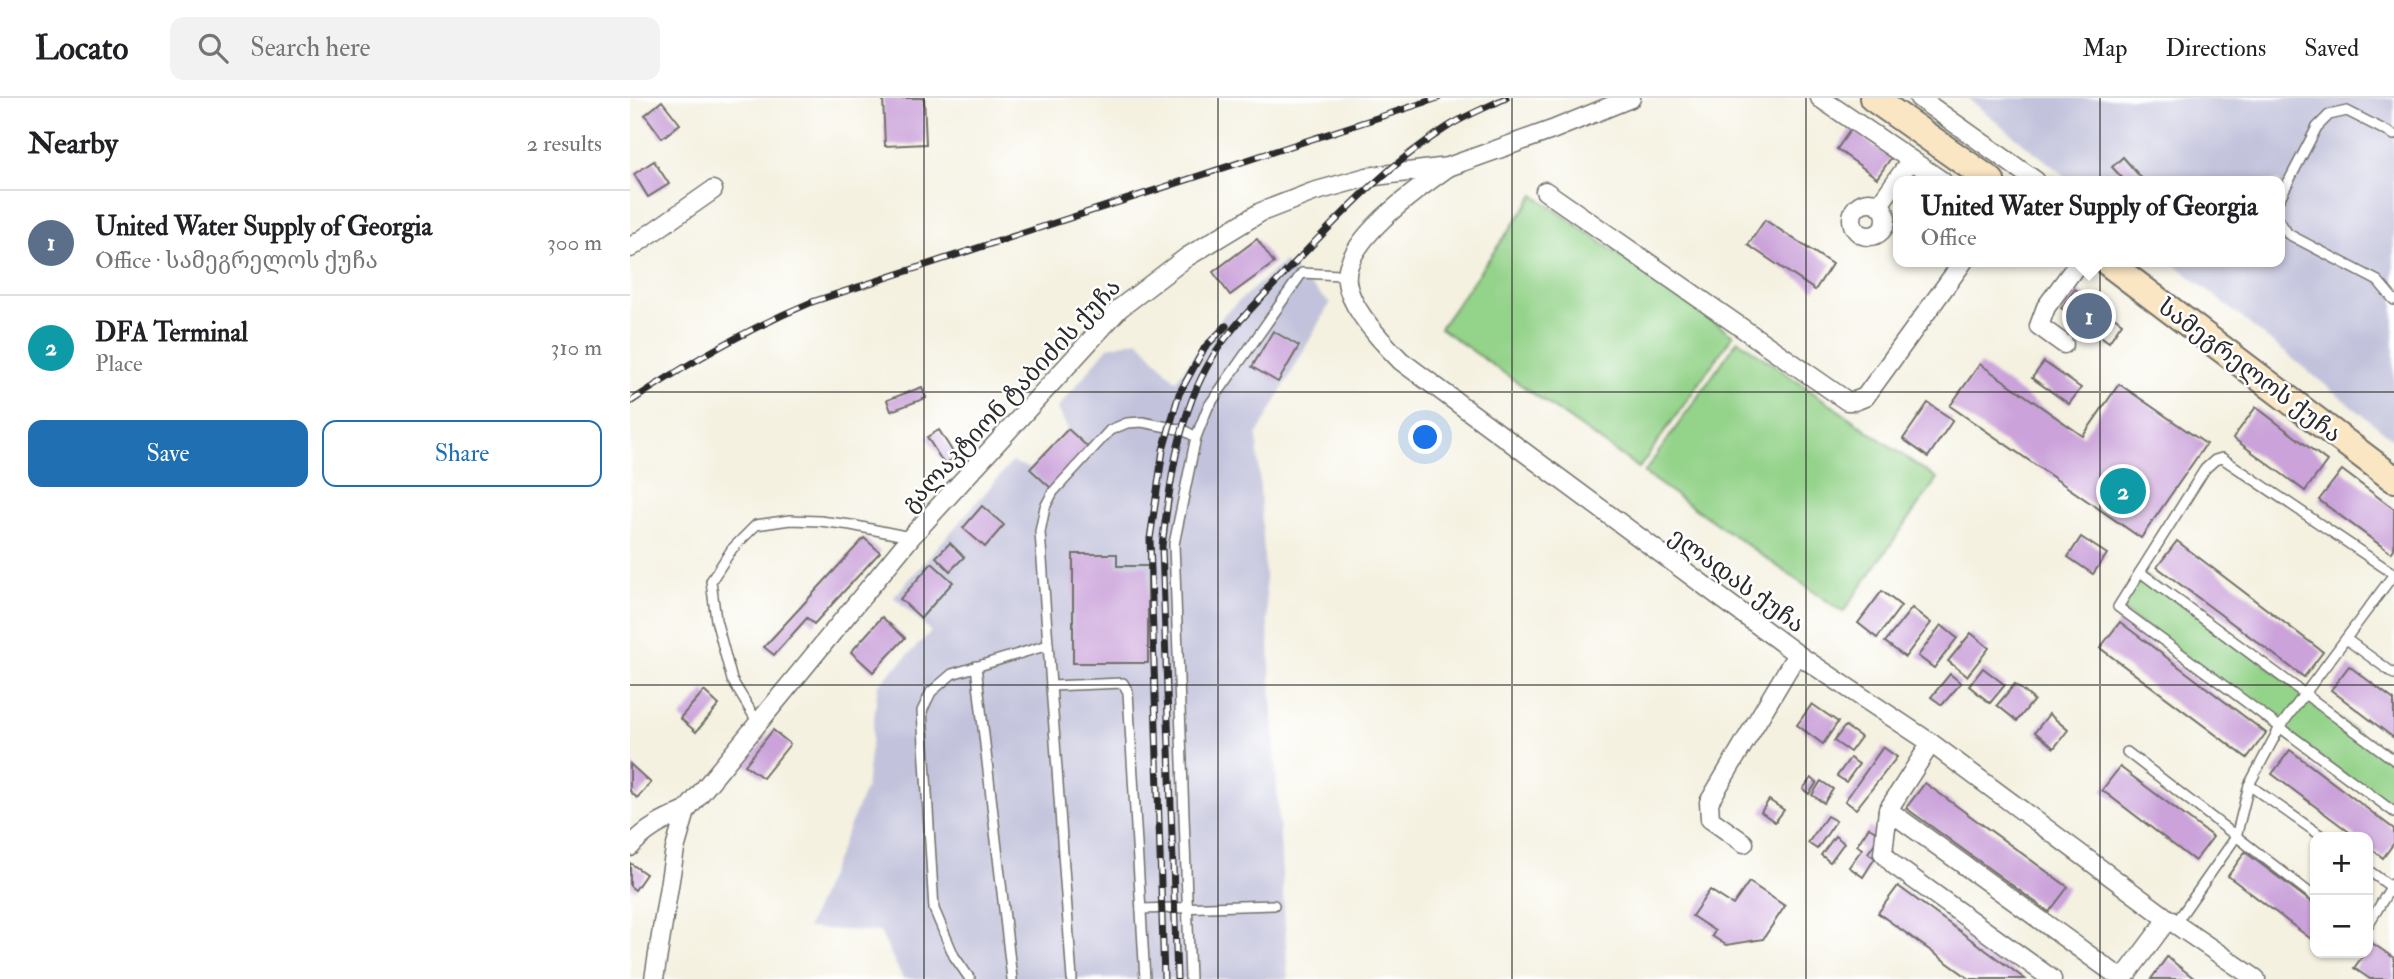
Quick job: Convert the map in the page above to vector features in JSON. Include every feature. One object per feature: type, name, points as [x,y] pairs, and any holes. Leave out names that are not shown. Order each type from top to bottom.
[{"type":"main road","points":[[1873,98],[1984,176]]},
{"type":"main road","name":"სამეგრელოს ქუჩა","points":[[2114,267],[2394,479]]},
{"type":"street","name":"გალაკტიონ ტაბიძის ქუჩა","points":[[654,979],[675,849],[686,811],[911,537],[1120,308],[1187,257],[1261,212],[1312,192],[1367,177],[1448,167],[1631,98]]},
{"type":"street","points":[[1820,98],[1935,176]]},
{"type":"street","points":[[1919,98],[2029,176]]},
{"type":"street","points":[[1900,176],[1911,160]]},
{"type":"street","points":[[1347,272],[1362,243],[1378,224],[1409,195],[1448,167]]},
{"type":"street","points":[[1879,205],[1893,185]]},
{"type":"street","points":[[630,248],[713,190]]},
{"type":"street","points":[[1545,191],[1847,401],[1865,397],[1959,267]]},
{"type":"street","points":[[2064,344],[2039,326],[2046,307],[2075,267]]},
{"type":"street","name":"ელადას ქუჩა","points":[[1347,272],[1347,284],[1354,302],[1383,343],[1401,361],[1797,654],[1931,743],[2171,921],[2256,979]]},
{"type":"street","points":[[1744,843],[1710,819],[1709,802],[1797,654]]},
{"type":"street","points":[[1931,743],[1888,810],[1883,853],[1894,865],[2052,979]]},
{"type":"street","points":[[1888,810],[2123,979],[2171,921]]},
{"type":"street","points":[[630,847],[642,834],[662,821],[686,811]]},
{"type":"lane","points":[[2285,189],[2318,127],[2329,115],[2347,111],[2394,135]]},
{"type":"lane","points":[[2285,230],[2288,234],[2378,281],[2394,300]]},
{"type":"lane","points":[[1190,979],[1174,544],[1196,437],[1208,407],[1302,273],[1340,275],[1347,272]]},
{"type":"lane","points":[[1072,979],[1040,532],[1045,507],[1054,492],[1110,429],[1127,423],[1142,422],[1183,430],[1196,437]]},
{"type":"lane","points":[[2171,921],[2236,836],[2249,785],[2280,727],[2394,574],[2221,458],[2215,460],[2206,469],[2118,607],[2280,727],[2394,812]]},
{"type":"lane","points":[[758,723],[732,680],[716,620],[711,581],[732,549],[756,525],[790,520],[851,524],[911,537]]},
{"type":"lane","points":[[2140,572],[2394,760]]},
{"type":"lane","points":[[2346,639],[2394,674]]},
{"type":"lane","points":[[970,979],[954,956],[934,909],[922,711],[930,692],[952,674],[1048,645]]},
{"type":"lane","points":[[976,666],[1012,979]]},
{"type":"lane","points":[[1051,686],[1122,683],[1128,692],[1144,979]]},
{"type":"lane","points":[[2127,752],[2312,895]]},
{"type":"lane","points":[[2249,785],[2316,832]]},
{"type":"lane","points":[[2373,873],[2393,884],[2373,917]]},
{"type":"lane","points":[[1141,909],[1274,905]]},
{"type":"shaded area","points":[[1967,98],[2394,98],[2394,440],[2178,267],[2285,267],[2285,176],[2065,176]]},
{"type":"shaded area","points":[[1284,262],[1330,303],[1257,435],[1288,979],[903,979],[880,932],[807,928],[866,787],[878,685],[931,632],[894,597],[1012,462],[1031,469],[1068,429],[1057,409],[1108,347],[1138,340],[1176,381],[1225,313]]},
{"type":"green space","points":[[1534,195],[1733,335],[1639,468],[1440,328]]},
{"type":"green space","points":[[1738,340],[1937,479],[1843,612],[1644,473]]},
{"type":"green space","points":[[2140,572],[2394,760],[2394,812],[2118,607]]},
{"type":"building","points":[[883,98],[924,98],[926,144],[885,146]]},
{"type":"building","points":[[662,101],[680,124],[662,138],[645,115]]},
{"type":"building","points":[[1851,129],[1891,158],[1877,178],[1837,149]]},
{"type":"building","points":[[2123,157],[2140,176],[2120,176],[2112,167]]},
{"type":"building","points":[[654,161],[669,184],[648,197],[634,174]]},
{"type":"building","points":[[1765,220],[1832,264],[1815,290],[1748,245]]},
{"type":"building","points":[[1257,239],[1274,263],[1230,295],[1213,272]]},
{"type":"building","points":[[2075,289],[2087,297],[2084,300],[2093,306],[2095,303],[2107,311],[2105,315],[2122,323],[2109,342],[2061,308]]},
{"type":"building","points":[[1273,331],[1299,346],[1278,382],[1252,367]]},
{"type":"building","points":[[2044,362],[2081,388],[2069,404],[2032,378]]},
{"type":"building","points":[[1980,364],[2083,436],[2119,384],[2206,444],[2141,538],[1950,406]]},
{"type":"building","points":[[922,387],[926,398],[891,411],[887,400]]},
{"type":"building","points":[[1928,403],[1953,420],[1928,457],[1903,439]]},
{"type":"building","points":[[2256,407],[2327,461],[2305,491],[2233,438]]},
{"type":"building","points":[[1068,429],[1090,449],[1052,489],[1030,469]]},
{"type":"building","points":[[939,430],[956,457],[944,464],[927,437]]},
{"type":"building","points":[[2342,470],[2394,509],[2394,549],[2391,553],[2319,500]]},
{"type":"building","points":[[982,506],[1004,525],[985,547],[963,528]]},
{"type":"building","points":[[2081,537],[2107,554],[2093,574],[2068,557]]},
{"type":"building","points":[[864,538],[880,552],[814,624],[807,618],[774,655],[764,647]]},
{"type":"building","points":[[2177,541],[2323,652],[2304,677],[2157,567]]},
{"type":"building","points":[[950,543],[964,557],[950,571],[936,557]]},
{"type":"building","points":[[1073,554],[1117,554],[1117,566],[1148,566],[1148,663],[1073,663]]},
{"type":"building","points":[[932,563],[953,582],[921,618],[900,599]]},
{"type":"building","points":[[1882,591],[1901,606],[1877,638],[1858,623]]},
{"type":"building","points":[[1912,608],[1931,623],[1905,657],[1885,642]]},
{"type":"building","points":[[882,617],[905,638],[873,672],[851,652]]},
{"type":"building","points":[[2120,622],[2266,733],[2247,758],[2100,648]]},
{"type":"building","points":[[1941,625],[1957,638],[1934,668],[1918,656]]},
{"type":"building","points":[[1971,633],[1989,648],[1967,676],[1948,661]]},
{"type":"building","points":[[2349,666],[2394,700],[2394,738],[2331,690]]},
{"type":"building","points":[[1983,668],[2005,685],[1990,703],[1969,686]]},
{"type":"building","points":[[1950,674],[1961,683],[1942,705],[1931,697]]},
{"type":"building","points":[[2015,684],[2034,700],[2017,721],[1997,705]]},
{"type":"building","points":[[704,691],[719,705],[696,732],[680,718]]},
{"type":"building","points":[[1812,704],[1838,722],[1823,744],[1797,725]]},
{"type":"building","points":[[2049,714],[2068,730],[2054,748],[2035,732]]},
{"type":"building","points":[[1845,726],[1861,737],[1850,752],[1834,741]]},
{"type":"building","points":[[773,730],[790,744],[763,778],[745,765]]},
{"type":"building","points":[[1883,747],[1897,757],[1856,809],[1845,801]]},
{"type":"building","points":[[2290,750],[2394,829],[2394,843],[2383,858],[2373,850],[2373,832],[2349,832],[2272,774]]},
{"type":"building","points":[[1850,758],[1859,764],[1846,782],[1837,776]]},
{"type":"building","points":[[630,764],[651,783],[637,798],[630,791]]},
{"type":"building","points":[[2120,767],[2213,837],[2195,861],[2102,790]]},
{"type":"building","points":[[1811,778],[1817,782],[1809,794],[1803,789]]},
{"type":"building","points":[[1821,781],[1833,789],[1824,803],[1812,795]]},
{"type":"building","points":[[1925,783],[2068,887],[2049,912],[1906,808]]},
{"type":"building","points":[[1769,800],[1784,810],[1775,822],[1761,812]]},
{"type":"building","points":[[1827,816],[1836,821],[1817,849],[1808,843]]},
{"type":"building","points":[[1869,827],[1881,834],[1868,853],[1875,858],[1863,877],[1849,867],[1862,849],[1857,845]]},
{"type":"building","points":[[1835,836],[1844,843],[1830,862],[1821,855]]},
{"type":"building","points":[[2245,852],[2310,901],[2310,938],[2228,876]]},
{"type":"building","points":[[630,863],[646,874],[635,890],[630,886]]},
{"type":"building","points":[[1749,882],[1785,906],[1763,939],[1726,945],[1712,936],[1715,931],[1692,916],[1710,890],[1733,905]]},
{"type":"building","points":[[1898,886],[2025,979],[1970,979],[1878,913]]},
{"type":"building","points":[[2373,944],[2394,958],[2394,979],[2370,979],[2354,968],[2361,958],[2373,958]]},
{"type":"building","points":[[2167,957],[2195,979],[2151,979]]},
{"type":"railway","points":[[630,402],[718,348],[812,302],[1438,98]]},
{"type":"railway","points":[[1177,979],[1162,546],[1177,449],[1191,402],[1200,380],[1227,336],[1362,195],[1426,142],[1456,122],[1506,98]]},
{"type":"railway","points":[[1164,979],[1150,539],[1163,450],[1179,394],[1205,347],[1226,326]]},
{"type":"place","name":"United Water Supply of Georgia","points":[[2089,316]]},
{"type":"place","name":"DFA Terminal","points":[[2123,491]]}]
